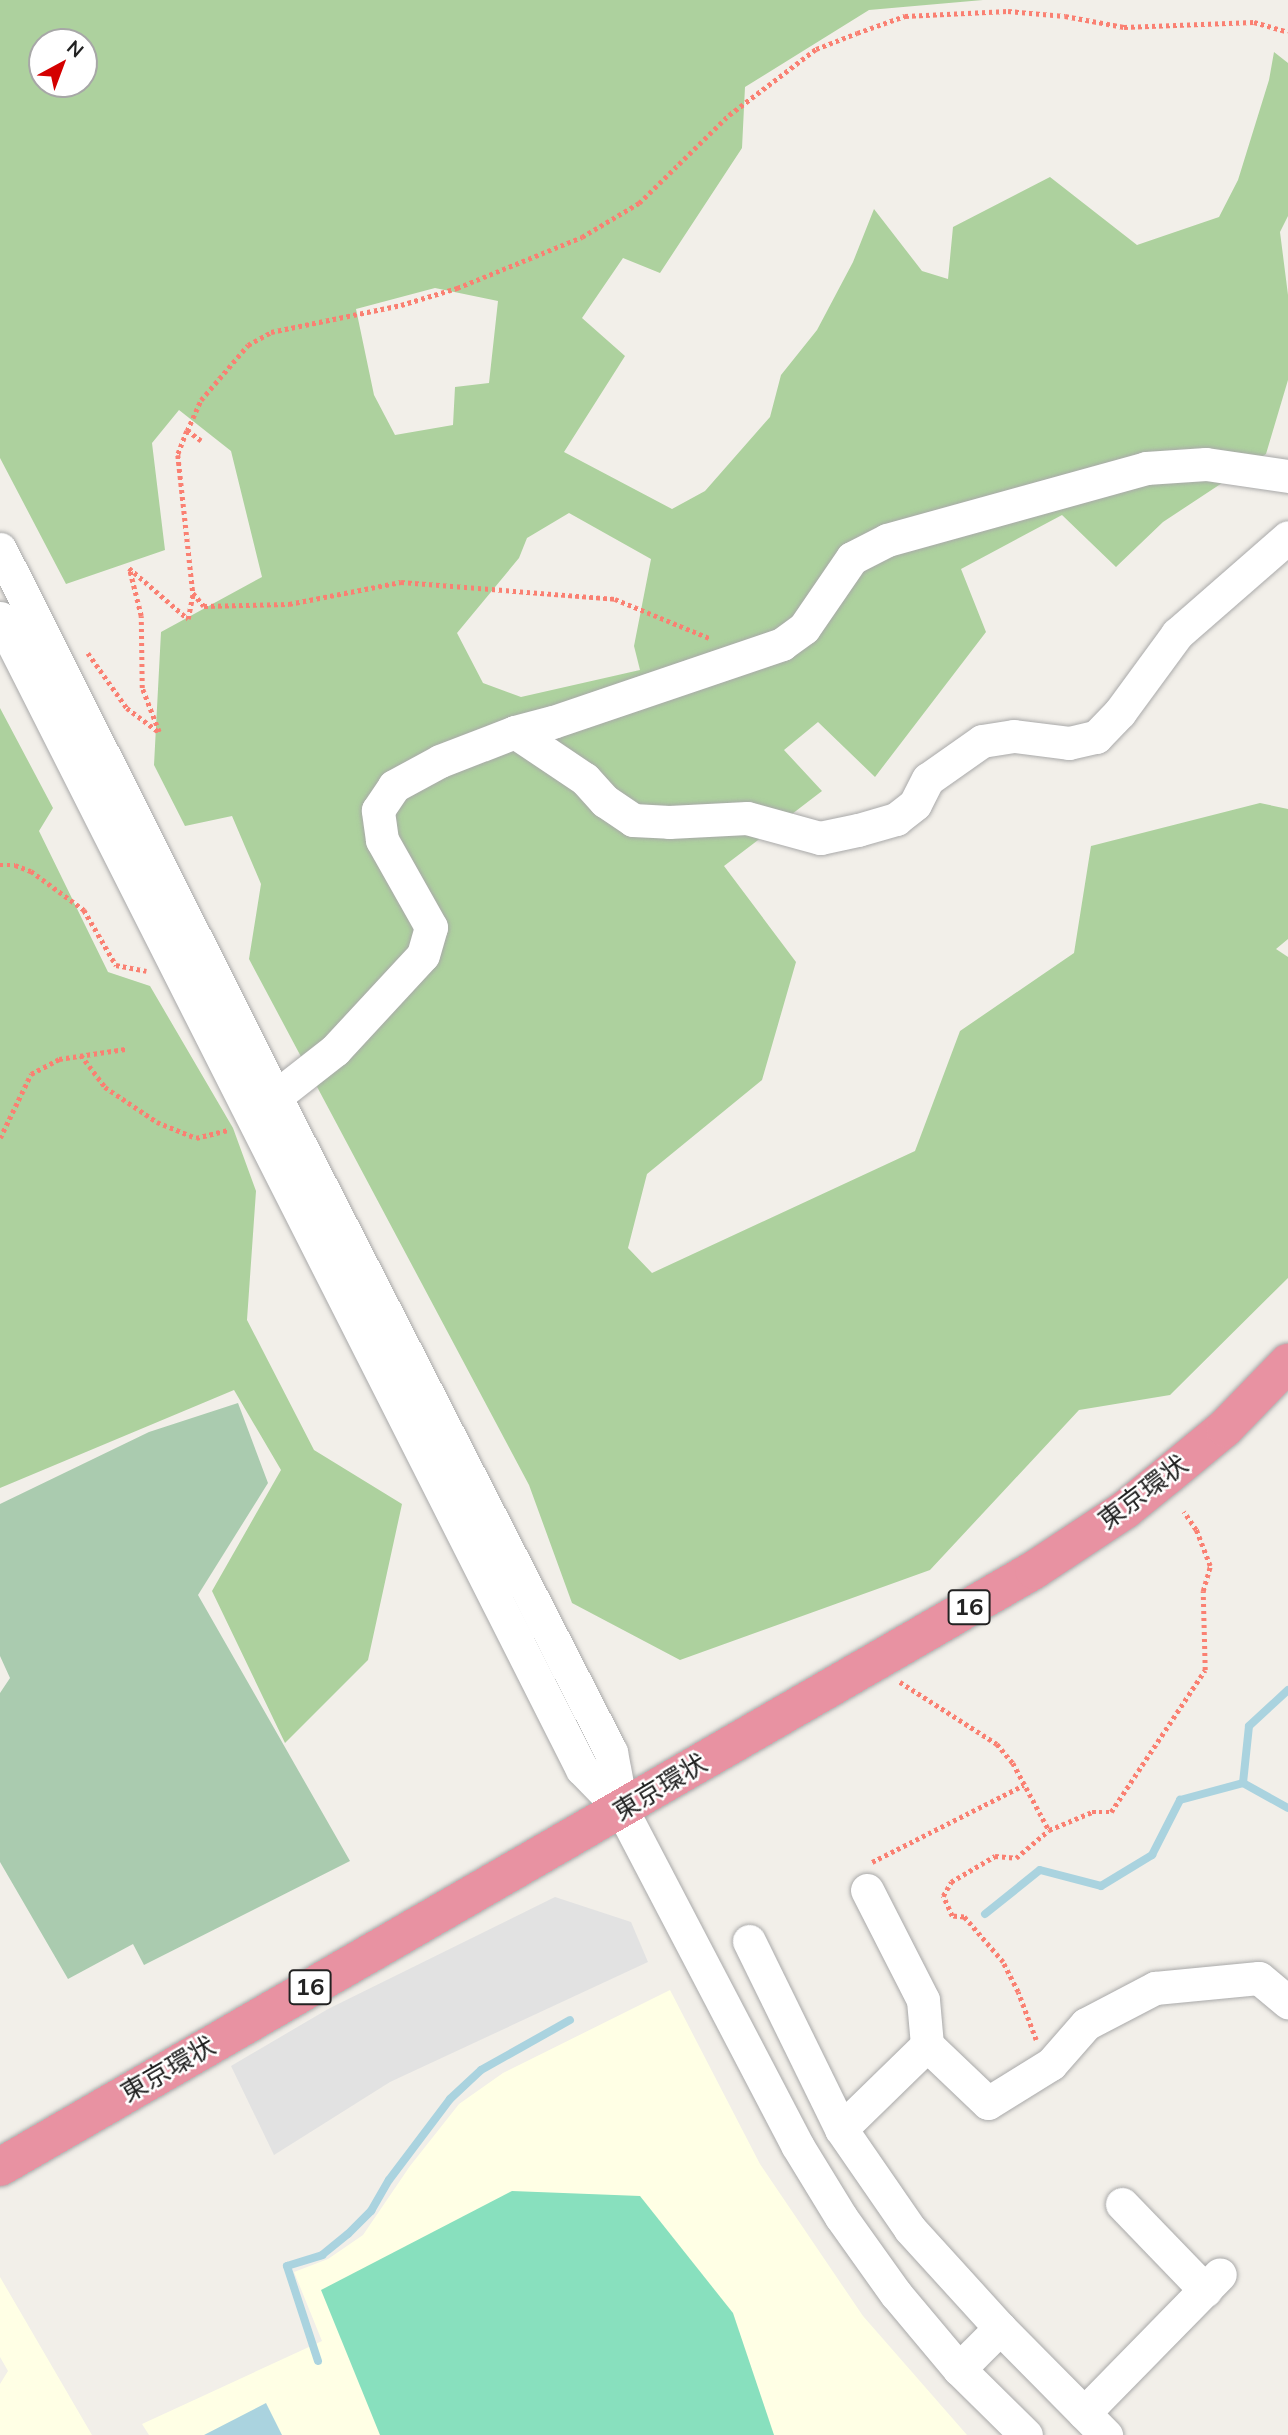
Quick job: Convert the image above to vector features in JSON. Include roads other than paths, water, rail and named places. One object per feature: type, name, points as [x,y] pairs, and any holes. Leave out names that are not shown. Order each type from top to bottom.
[{"type":"highway","name":"東京環状","points":[[0,2167],[1034,1570],[1126,1509],[1226,1428],[1288,1363]]},
{"type":"street","points":[[263,1107],[335,1050],[423,955],[431,927],[382,840],[378,810],[394,786],[440,761],[515,732],[553,722],[782,644],[804,628],[852,558],[887,540],[1146,468],[1206,464],[1288,476]]},
{"type":"street","points":[[515,732],[585,779],[605,801],[633,820],[669,822],[747,818],[820,838],[858,830],[895,819],[915,804],[929,779],[982,741],[1014,736],[1069,743],[1096,737],[1120,712],[1177,634],[1288,537]]},
{"type":"street","points":[[0,549],[263,1107]]},
{"type":"street","points":[[0,618],[611,1752],[622,1810],[797,2145],[841,2217],[895,2294],[959,2369],[1026,2435]]},
{"type":"street","points":[[868,1877],[923,2000],[927,2046],[988,2103],[1051,2064],[1086,2024],[1155,1989],[1259,1978],[1288,2003]]},
{"type":"street","points":[[749,1941],[841,2129],[910,2229],[1000,2328],[1095,2424],[1213,2282],[1122,2204]]},
{"type":"street","points":[[841,2129],[927,2046]]},
{"type":"street","points":[[959,2369],[1000,2328]]},
{"type":"water","points":[[266,2403],[282,2435],[204,2435]]},
{"type":"waterway","points":[[985,1914],[1040,1870],[1101,1886],[1152,1855],[1180,1800],[1243,1783],[1249,1726],[1288,1690]]},
{"type":"waterway","points":[[1243,1783],[1288,1808]]},
{"type":"waterway","points":[[318,2361],[287,2266],[322,2255],[371,2211],[389,2180],[450,2099],[481,2070],[570,2020]]}]
